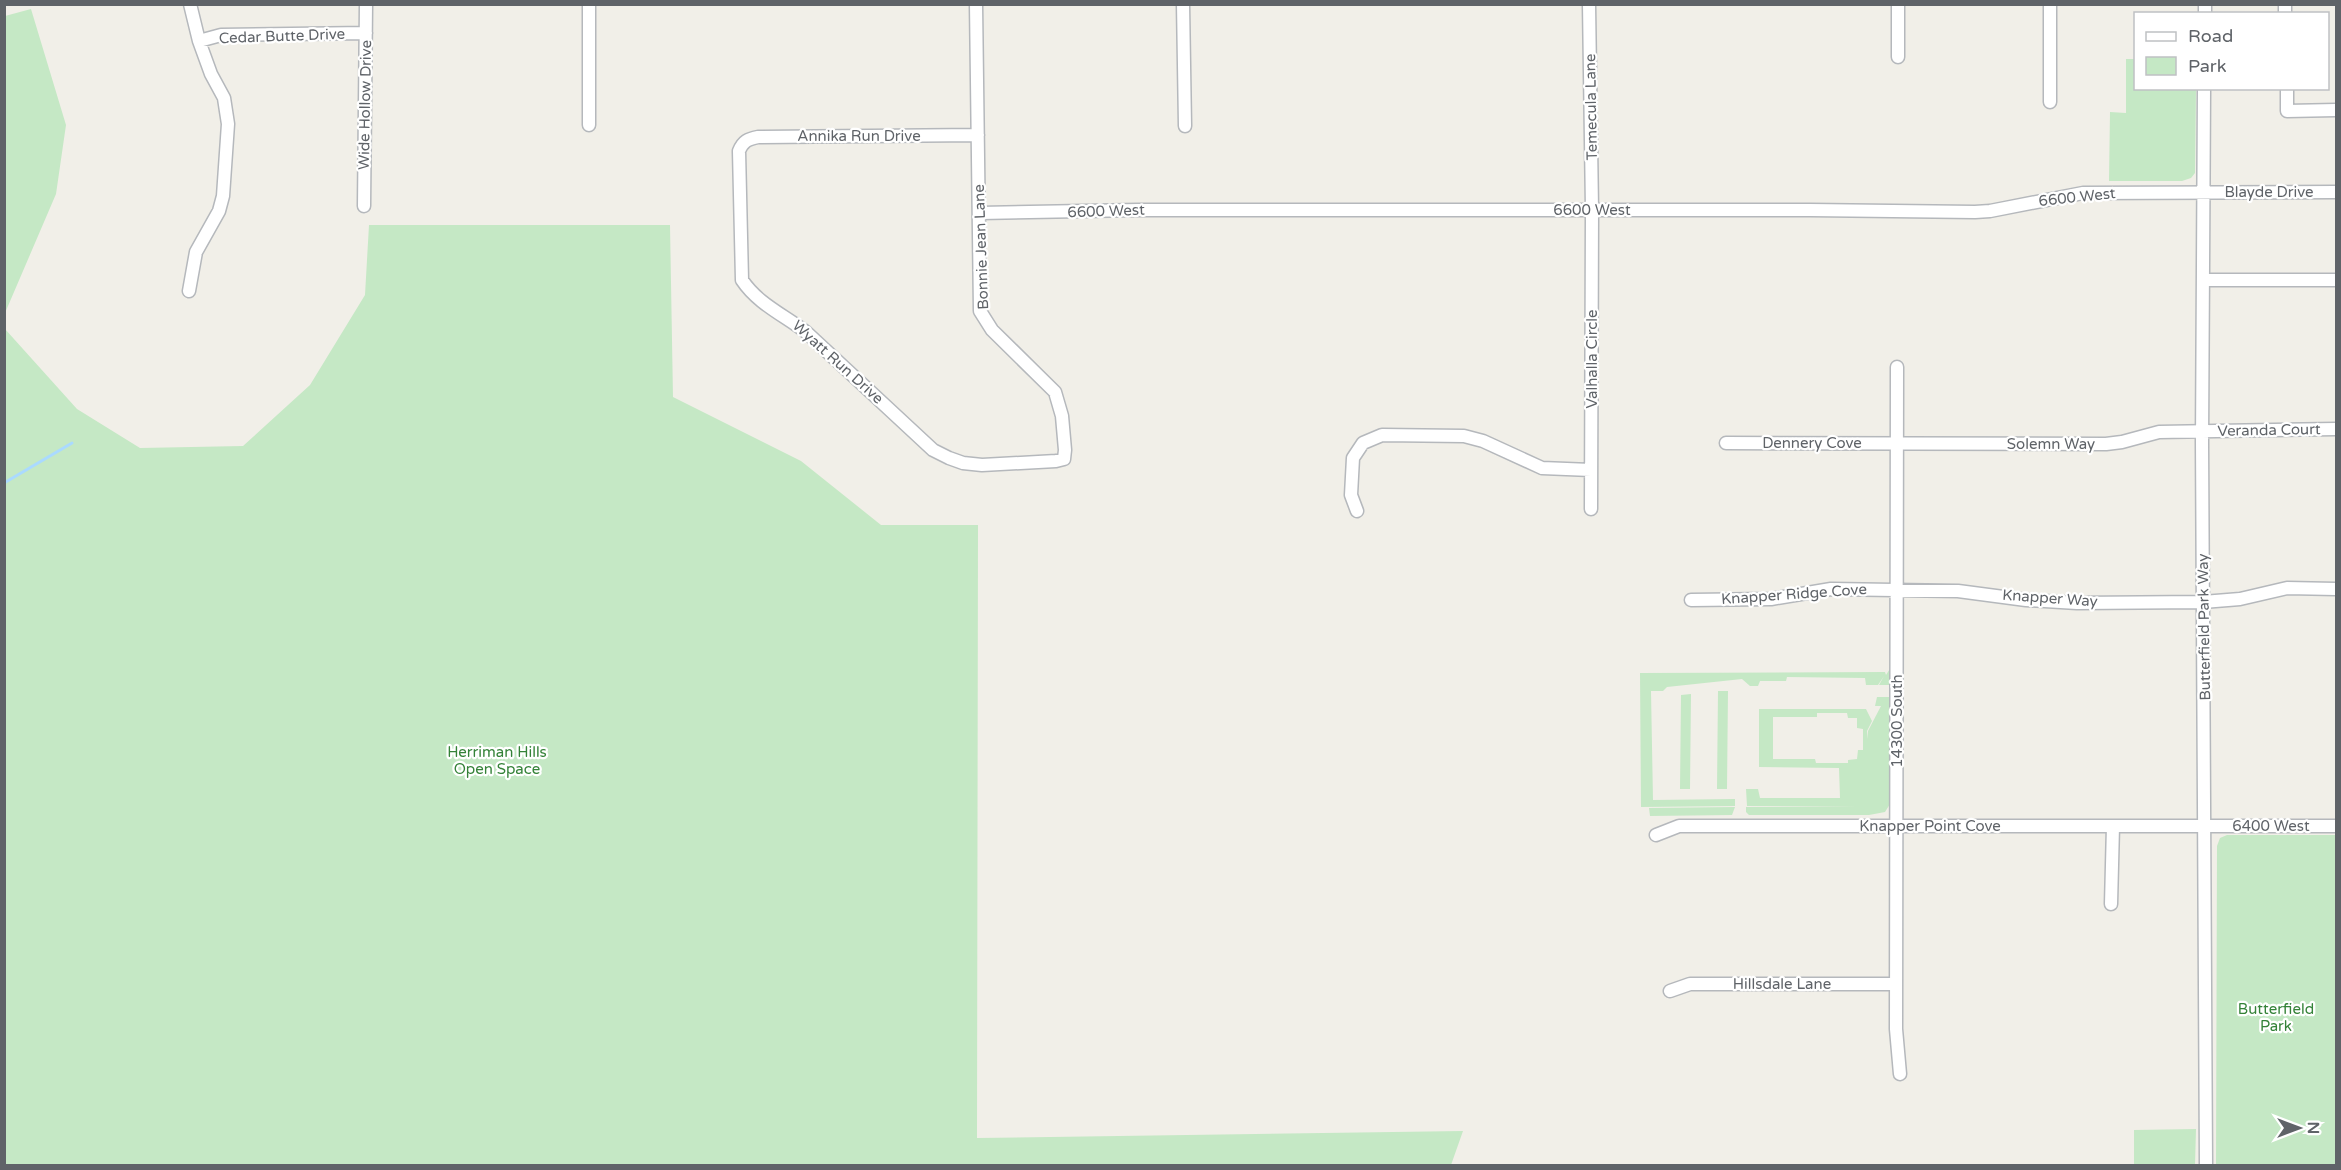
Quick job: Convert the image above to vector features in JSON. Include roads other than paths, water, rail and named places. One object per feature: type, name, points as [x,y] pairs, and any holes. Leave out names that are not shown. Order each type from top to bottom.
[{"type":"street","points":[[189,291],[196,252],[219,211],[223,196],[228,124],[224,98],[211,74],[199,41],[190,4]]},
{"type":"street","name":"Wide Hollow Drive","points":[[364,206],[366,4]]},
{"type":"street","points":[[589,4],[589,125]]},
{"type":"street","name":"Bonnie Jean Lane","points":[[976,4],[980,310],[992,330],[1055,392],[1062,416],[1064,459]]},
{"type":"street","points":[[1184,4],[1185,126]]},
{"type":"street","name":"Temecula Lane","points":[[1589,4],[1592,210]]},
{"type":"street","points":[[1898,4],[1898,57]]},
{"type":"street","points":[[2050,4],[2050,102]]},
{"type":"street","name":"Cedar Butte Drive","points":[[199,41],[221,35],[366,33]]},
{"type":"street","name":"Butterfield Park Way","points":[[2204,90],[2202,431],[2206,826],[2206,1166]]},
{"type":"street","points":[[2287,90],[2287,111],[2337,110]]},
{"type":"street","name":"Annika Run Drive","points":[[742,144],[758,137],[978,135]]},
{"type":"street","name":"Wyatt Run Drive","points":[[742,144],[739,151],[742,280],[766,306],[785,316],[806,332],[933,450],[948,458],[963,463],[982,465],[1064,459]]},
{"type":"street","name":"6600 West","points":[[980,213],[1138,210],[1975,212],[2083,193],[2202,192]]},
{"type":"street","name":"Blayde Drive","points":[[2202,192],[2337,192]]},
{"type":"street","name":"Valhalla Circle","points":[[1591,509],[1592,210]]},
{"type":"street","points":[[2203,280],[2337,280]]},
{"type":"street","name":"14300 South","points":[[1897,368],[1896,1029],[1900,1074]]},
{"type":"street","name":"Veranda Court","points":[[2202,431],[2337,429]]},
{"type":"street","name":"Solemn Way","points":[[1897,444],[2106,444],[2159,432],[2202,431]]},
{"type":"street","points":[[1357,511],[1351,495],[1353,458],[1363,443],[1382,435],[1464,436],[1483,441],[1542,468],[1591,470]]},
{"type":"street","name":"Dennery Cove","points":[[1726,443],[1897,444]]},
{"type":"street","name":"Knapper Way","points":[[1897,589],[1958,591],[2026,600],[2077,603],[2203,602],[2240,599],[2287,588],[2337,589]]},
{"type":"street","name":"Knapper Ridge Cove","points":[[1691,600],[1771,599],[1831,589],[1897,589]]},
{"type":"street","name":"Knapper Point Cove","points":[[1656,835],[1679,826],[2206,826]]},
{"type":"street","points":[[2111,904],[2113,826]]},
{"type":"street","name":"6400 West","points":[[2206,826],[2337,826]]},
{"type":"street","name":"Hillsdale Lane","points":[[1670,992],[1690,984],[1896,984]]},
{"type":"waterway","points":[[4,483],[72,443]]},
{"type":"park label","name":"Herriman Hills Open Space","points":[[497,760]]},
{"type":"park label","name":"Butterfield Park","points":[[2276,1018]]}]
